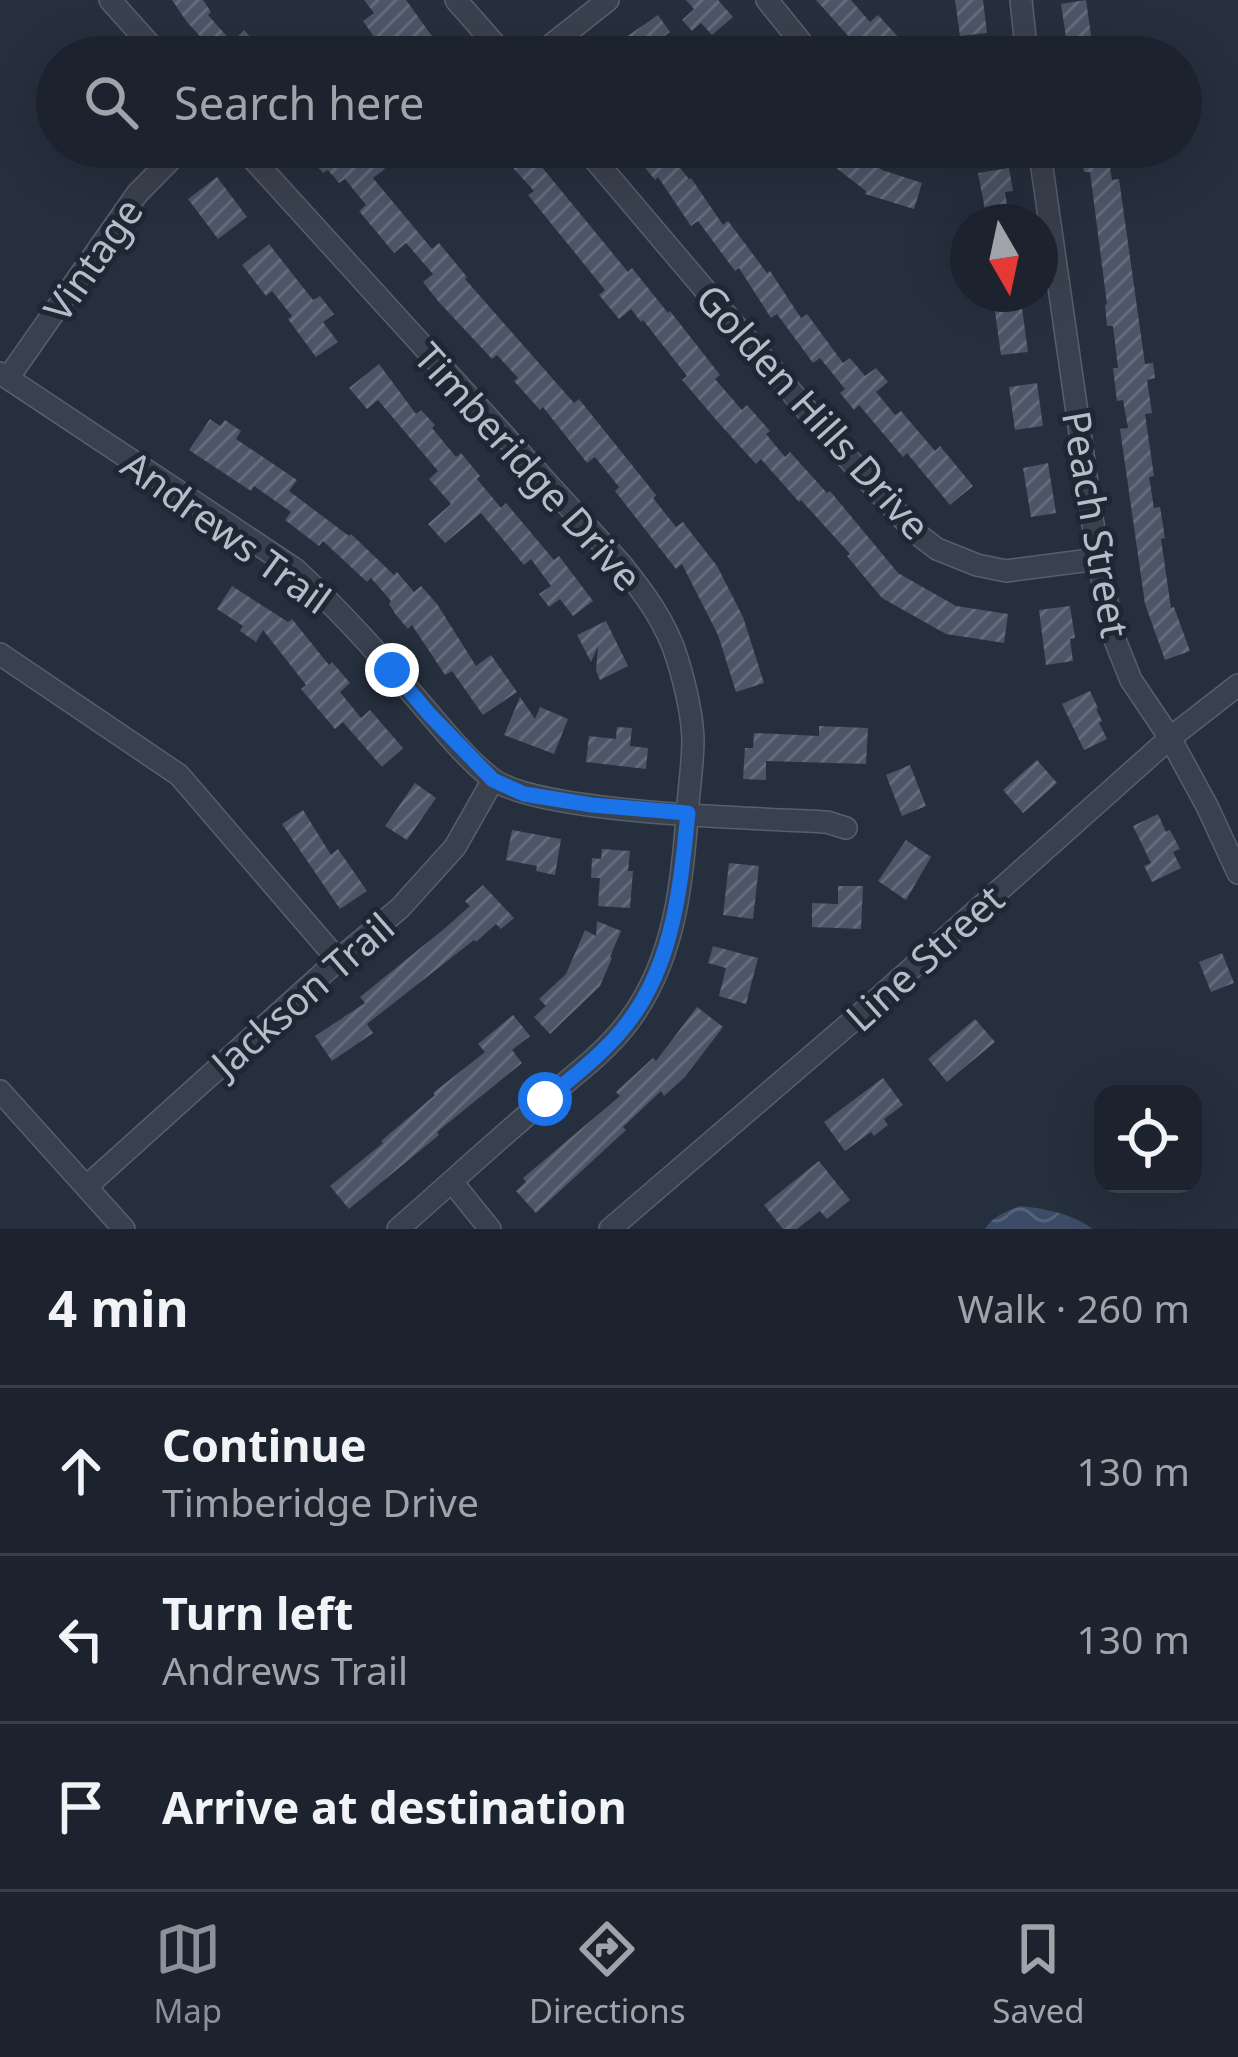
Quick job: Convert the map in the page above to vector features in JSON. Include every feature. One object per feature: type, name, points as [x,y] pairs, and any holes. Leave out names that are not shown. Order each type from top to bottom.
[{"type":"street","points":[[110,0],[142,36]]},
{"type":"street","points":[[456,0],[488,36]]},
{"type":"street","points":[[563,36],[608,0]]},
{"type":"street","points":[[767,0],[797,36]]},
{"type":"street","points":[[1021,0],[1025,36]]},
{"type":"street","name":"Vintage","points":[[4,376],[137,194],[162,168]]},
{"type":"street","name":"Timberidge Drive","points":[[261,168],[651,603],[675,653],[693,737],[682,874],[671,932],[662,963],[633,1015],[592,1062],[398,1229]]},
{"type":"street","name":"Golden Hills Drive","points":[[602,168],[854,466],[916,532],[977,566],[1006,572],[1097,559]]},
{"type":"street","name":"Peach Street","points":[[1042,168],[1097,559],[1115,640],[1131,680],[1170,738],[1238,873]]},
{"type":"street","name":"Andrews Trail","points":[[4,376],[295,569],[493,780],[524,794],[592,805],[827,822],[845,828]]},
{"type":"street","points":[[0,653],[179,775],[338,960]]},
{"type":"street","name":"Line Street","points":[[610,1229],[841,1032],[1170,738],[1238,685]]},
{"type":"street","name":"Jackson Trail","points":[[87,1186],[400,908],[455,847],[493,780]]},
{"type":"street","points":[[0,1091],[124,1229]]},
{"type":"street","points":[[452,1182],[490,1229]]},
{"type":"water","points":[[1020,1206],[1067,1215],[1093,1229],[985,1229]]},
{"type":"building","points":[[172,0],[203,0],[211,12],[208,15],[227,36],[200,36]]},
{"type":"building","points":[[364,0],[406,0],[432,36],[373,36],[363,21],[374,13]]},
{"type":"building","points":[[686,0],[718,0],[733,17],[712,35],[701,23],[692,31],[682,20],[694,9]]},
{"type":"building","points":[[816,0],[851,0],[870,22],[878,15],[897,36],[848,36]]},
{"type":"building","points":[[955,0],[983,0],[987,33],[960,36]]},
{"type":"building","points":[[1086,0],[1091,36],[1066,36],[1061,4]]},
{"type":"building","points":[[658,15],[670,32],[665,36],[628,36]]},
{"type":"building","points":[[319,168],[384,168],[373,178],[432,249],[439,243],[574,403],[579,399],[676,527],[683,522],[717,566],[743,617],[764,683],[736,692],[718,635],[682,564],[676,569],[615,491],[619,487],[595,457],[587,463],[497,355],[492,359],[438,301],[423,282],[433,274],[406,243],[394,253],[359,211],[366,205],[345,179],[339,183],[328,170],[323,173]]},
{"type":"building","points":[[513,168],[543,168],[628,272],[632,268],[670,311],[720,375],[715,379],[742,410],[747,405],[785,457],[790,452],[830,491],[898,573],[956,606],[1008,614],[1004,643],[946,634],[882,598],[801,500],[761,459],[756,464],[717,421],[682,380],[687,376],[643,320],[631,309],[619,319],[599,295],[605,290],[528,195],[534,191]]},
{"type":"building","points":[[645,168],[680,168],[691,178],[723,225],[728,221],[770,271],[801,318],[807,314],[843,363],[850,358],[865,376],[876,368],[888,382],[876,392],[895,415],[901,411],[935,451],[940,446],[973,486],[950,505],[859,405],[854,410],[840,393],[845,389],[820,358],[813,363],[777,314],[771,318],[739,268],[735,271],[698,221],[691,226],[658,177],[655,180]]},
{"type":"building","points":[[836,168],[879,168],[922,183],[914,209],[866,191]]},
{"type":"building","points":[[1009,168],[1013,191],[1005,192],[1007,204],[984,204],[978,173]]},
{"type":"building","points":[[1083,168],[1110,168],[1112,180],[1119,179],[1145,364],[1153,363],[1155,378],[1147,380],[1152,413],[1145,414],[1154,476],[1149,477],[1154,508],[1160,507],[1171,608],[1190,651],[1165,660],[1145,604],[1120,429],[1128,428],[1123,400],[1117,401],[1113,326],[1107,326],[1090,172]]},
{"type":"building","points":[[217,177],[247,217],[218,239],[188,199]]},
{"type":"building","points":[[269,244],[313,300],[320,296],[334,314],[323,322],[338,342],[316,357],[272,291],[266,296],[242,265]]},
{"type":"building","points":[[995,312],[1023,312],[1028,352],[1001,355]]},
{"type":"building","points":[[379,364],[416,414],[421,410],[456,457],[461,453],[480,476],[477,479],[501,508],[506,503],[554,560],[559,556],[593,601],[573,616],[560,599],[549,607],[539,594],[551,586],[531,559],[524,565],[481,513],[445,543],[428,524],[451,504],[429,479],[438,471],[378,400],[367,409],[349,388]]},
{"type":"building","points":[[1037,383],[1043,426],[1015,430],[1009,387]]},
{"type":"building","points":[[210,419],[220,426],[225,420],[241,431],[236,439],[297,480],[289,491],[351,534],[414,592],[421,586],[476,666],[491,655],[517,692],[483,715],[452,671],[445,675],[412,625],[408,629],[371,578],[367,582],[323,541],[319,546],[285,520],[291,512],[189,450]]},
{"type":"building","points":[[1048,463],[1056,513],[1031,517],[1023,468]]},
{"type":"building","points":[[232,586],[288,622],[292,619],[350,683],[340,692],[361,718],[370,710],[403,748],[382,767],[343,722],[335,729],[301,689],[306,685],[263,630],[256,642],[240,631],[243,626],[217,609]]},
{"type":"building","points":[[1070,606],[1073,661],[1046,665],[1039,610]]},
{"type":"building","points":[[606,621],[628,666],[600,680],[598,646],[591,662],[577,635]]},
{"type":"building","points":[[1090,691],[1107,739],[1084,750],[1062,704]]},
{"type":"building","points":[[520,697],[535,719],[540,707],[568,719],[554,754],[504,735]]},
{"type":"building","points":[[819,726],[868,728],[866,764],[766,761],[766,780],[743,779],[745,748],[753,748],[754,733],[819,736]]},
{"type":"building","points":[[617,727],[632,728],[630,746],[648,748],[646,769],[586,762],[589,736],[616,739]]},
{"type":"building","points":[[1037,760],[1057,783],[1023,813],[1003,790]]},
{"type":"building","points":[[910,765],[926,806],[902,816],[886,775]]},
{"type":"building","points":[[415,783],[436,798],[407,840],[385,826]]},
{"type":"building","points":[[303,810],[331,855],[338,849],[367,891],[340,909],[282,824]]},
{"type":"building","points":[[1158,814],[1180,849],[1173,852],[1181,868],[1152,882],[1144,866],[1151,863],[1133,826]]},
{"type":"building","points":[[512,830],[561,839],[555,875],[506,860]]},
{"type":"building","points":[[906,840],[931,857],[906,900],[878,881]]},
{"type":"building","points":[[602,849],[630,851],[630,908],[598,906],[600,878],[591,878],[592,858],[601,859]]},
{"type":"building","points":[[729,863],[759,866],[753,919],[723,915]]},
{"type":"building","points":[[483,885],[514,918],[501,929],[496,924],[367,1024],[373,1033],[332,1061],[315,1036],[365,1003],[360,997],[470,906],[465,901]]},
{"type":"building","points":[[838,886],[863,886],[861,929],[812,927],[812,903],[838,904]]},
{"type":"building","points":[[597,921],[621,931],[612,958],[600,986],[550,1034],[534,1017],[546,1006],[539,999],[566,974],[585,930],[596,936]]},
{"type":"building","points":[[713,946],[758,958],[746,1004],[719,996],[726,968],[708,963]]},
{"type":"building","points":[[1222,953],[1234,983],[1211,992],[1199,962]]},
{"type":"building","points":[[697,1007],[723,1027],[685,1077],[664,1096],[661,1091],[536,1213],[516,1191],[526,1182],[523,1178],[620,1096],[616,1092],[653,1058],[656,1061]]},
{"type":"building","points":[[513,1015],[530,1036],[512,1050],[522,1063],[349,1209],[330,1186],[485,1052],[478,1044]]},
{"type":"building","points":[[975,1019],[995,1042],[947,1082],[928,1059]]},
{"type":"building","points":[[883,1078],[903,1105],[884,1119],[888,1125],[845,1151],[824,1122]]},
{"type":"building","points":[[819,1161],[850,1200],[827,1219],[820,1211],[797,1229],[783,1229],[764,1205]]},
{"type":"route","points":[[392,670],[493,780],[524,794],[688,813],[682,874],[662,963],[618,1036],[545,1099]]}]
